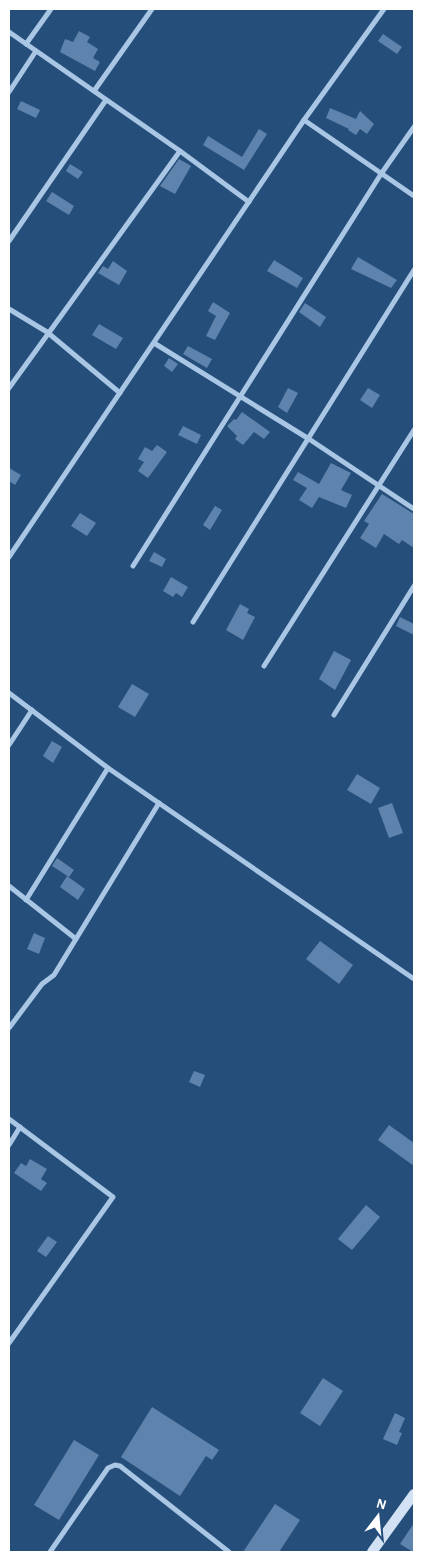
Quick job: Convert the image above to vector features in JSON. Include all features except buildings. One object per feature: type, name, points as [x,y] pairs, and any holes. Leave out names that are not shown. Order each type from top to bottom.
[{"type":"main road","points":[[372,1552],[414,1494]]},
{"type":"street","points":[[26,44],[51,9]]},
{"type":"street","points":[[94,91],[152,9]]},
{"type":"street","points":[[9,557],[304,120],[384,9]]},
{"type":"street","points":[[9,32],[250,202]]},
{"type":"street","points":[[9,92],[36,51]]},
{"type":"street","points":[[9,242],[106,100]]},
{"type":"street","points":[[304,120],[414,196]]},
{"type":"street","points":[[133,566],[381,174],[414,127]]},
{"type":"street","points":[[9,388],[47,332],[180,151]]},
{"type":"street","points":[[193,622],[414,270]]},
{"type":"street","points":[[9,309],[47,332],[120,393]]},
{"type":"street","points":[[154,343],[309,439],[414,509]]},
{"type":"street","points":[[264,666],[414,430]]},
{"type":"street","points":[[334,716],[414,586]]},
{"type":"street","points":[[9,693],[108,768],[414,979]]},
{"type":"street","points":[[9,744],[32,710]]},
{"type":"street","points":[[26,900],[108,768]]},
{"type":"street","points":[[9,1028],[42,984],[54,975],[159,803]]},
{"type":"street","points":[[9,886],[76,939]]},
{"type":"street","points":[[9,1119],[113,1197],[9,1343]]},
{"type":"street","points":[[9,1145],[20,1127]]},
{"type":"street","points":[[50,1552],[108,1468],[115,1465],[120,1466],[229,1552]]}]
